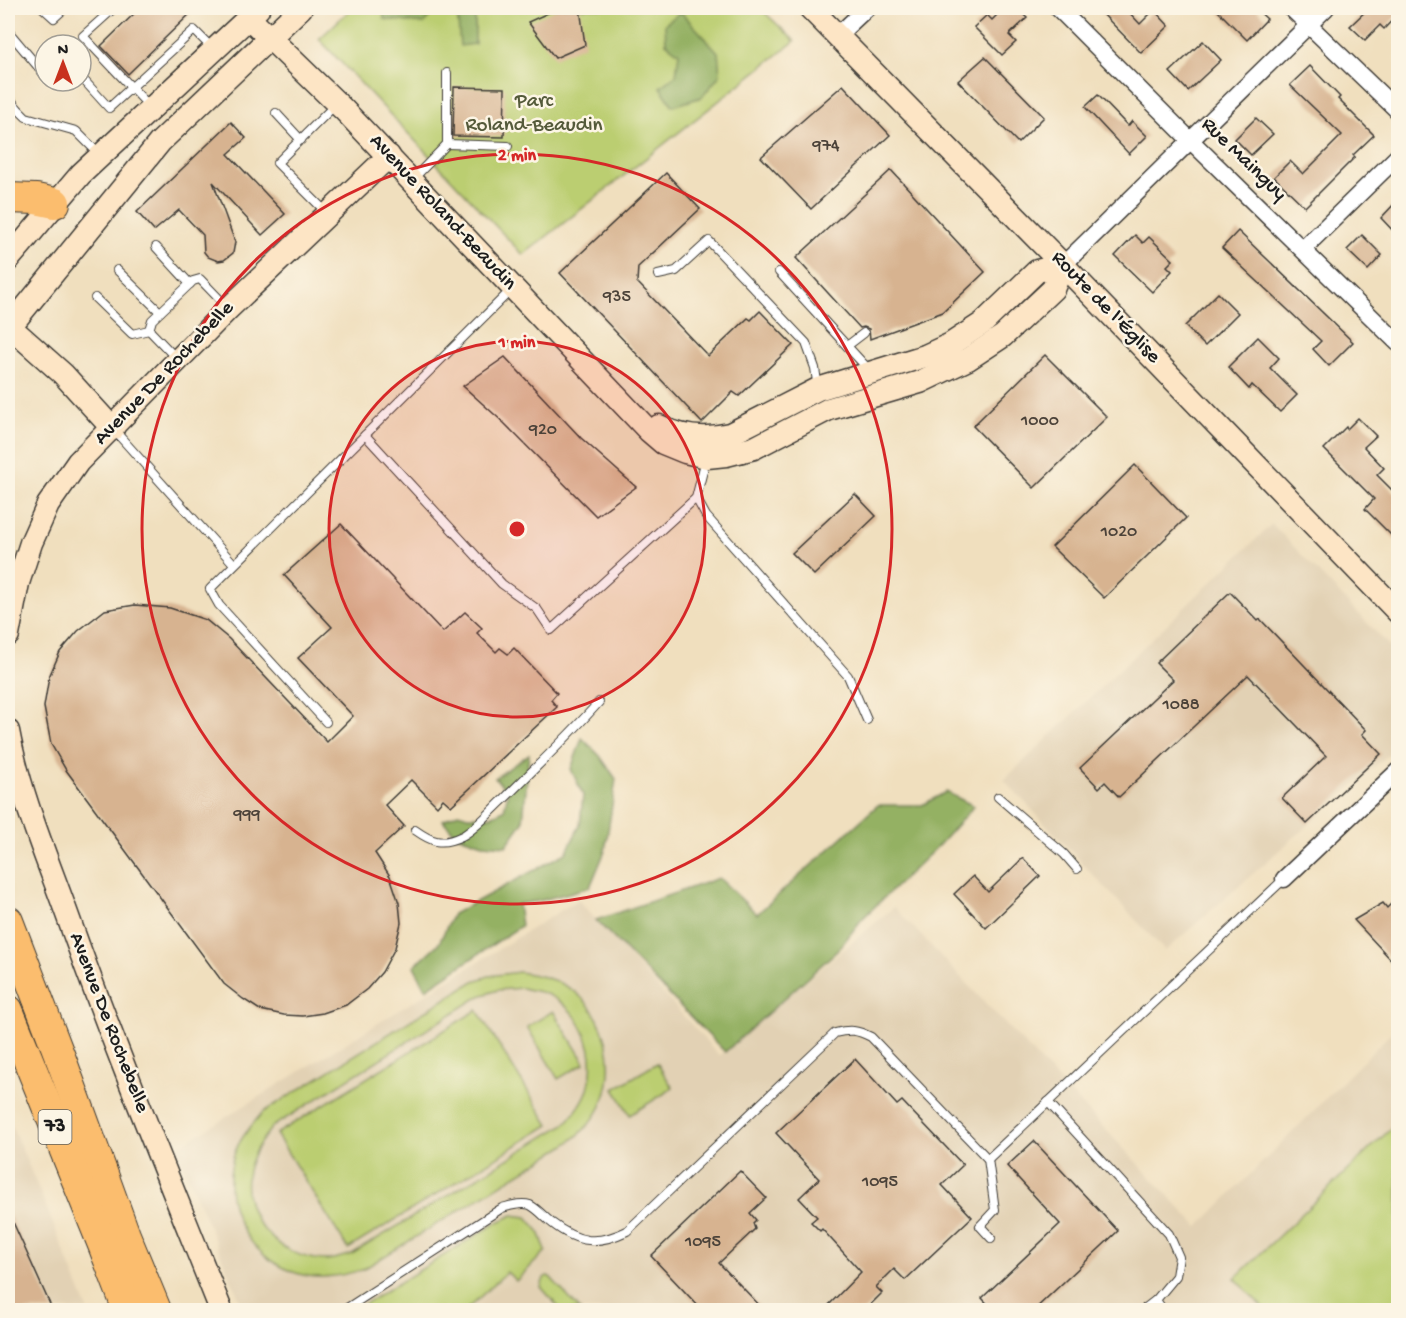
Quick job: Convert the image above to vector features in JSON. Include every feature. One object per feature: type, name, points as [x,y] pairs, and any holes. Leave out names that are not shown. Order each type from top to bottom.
[{"type":"highway","points":[[8,198],[36,199],[55,203]]},
{"type":"highway","name":"73","points":[[8,921],[124,1234],[156,1311]]},
{"type":"highway","name":"73","points":[[8,1010],[128,1311]]},
{"type":"highway","points":[[62,1062],[144,1227],[176,1311]]},
{"type":"street","points":[[112,429],[63,374],[8,327],[160,142],[301,8]]},
{"type":"street","name":"Route de l'Église","points":[[810,8],[1063,265],[1398,612]]},
{"type":"street","points":[[837,36],[867,8]]},
{"type":"street","name":"Rue Mainguy","points":[[1058,8],[1398,343]]},
{"type":"street","points":[[1291,8],[1398,111]]},
{"type":"street","points":[[1063,265],[1326,8]]},
{"type":"street","points":[[8,260],[55,203],[101,156],[214,50],[249,11]]},
{"type":"street","name":"Avenue Roland-Beaudin","points":[[249,11],[269,37],[389,156],[631,412],[672,432],[693,438],[726,455],[754,448],[829,409],[920,382],[968,359],[1003,336],[1053,289],[1063,265]]},
{"type":"street","name":"Avenue De Rochebelle","points":[[8,635],[18,583],[31,543],[48,505],[78,462],[228,309],[389,156]]},
{"type":"street","points":[[1303,249],[1398,156]]},
{"type":"street","name":"Avenue Roland-Beaudin","points":[[708,447],[818,389],[872,374],[925,356],[951,344],[982,323],[1037,271],[1063,265]]},
{"type":"street","name":"Avenue De Rochebelle","points":[[8,731],[13,759],[24,794],[88,975],[220,1311]]},
{"type":"street","points":[[1284,879],[1398,771]]},
{"type":"lane","points":[[43,8],[54,18],[65,8]]},
{"type":"lane","points":[[114,8],[83,36],[152,108]]},
{"type":"lane","points":[[93,90],[110,108],[194,30],[214,50]]},
{"type":"lane","points":[[8,32],[33,61]]},
{"type":"lane","points":[[412,181],[447,144],[447,73]]},
{"type":"lane","points":[[8,96],[26,117],[76,131],[101,156]]},
{"type":"lane","points":[[328,214],[277,163],[337,103]]},
{"type":"lane","points":[[8,115],[17,108]]},
{"type":"lane","points":[[276,113],[301,140]]},
{"type":"lane","points":[[447,144],[508,146]]},
{"type":"lane","points":[[658,275],[676,271],[709,241],[806,343],[815,368],[818,389]]},
{"type":"lane","points":[[156,247],[190,284]]},
{"type":"lane","points":[[117,270],[160,312]]},
{"type":"lane","points":[[778,272],[872,374]]},
{"type":"lane","points":[[149,330],[152,320],[160,312],[190,284],[200,279],[228,309]]},
{"type":"lane","points":[[326,722],[219,604],[210,589],[513,288]]},
{"type":"lane","points":[[95,298],[132,334],[149,330]]},
{"type":"lane","points":[[149,330],[178,360]]},
{"type":"lane","points":[[847,346],[864,333]]},
{"type":"lane","points":[[112,429],[234,564]]},
{"type":"lane","points":[[365,435],[502,584],[537,609],[551,630],[696,498],[708,447]]},
{"type":"lane","points":[[696,498],[706,516],[848,676],[867,720]]},
{"type":"lane","points":[[415,830],[431,842],[444,841],[463,835],[493,809],[599,702]]},
{"type":"lane","points":[[998,796],[1064,854],[1077,869]]},
{"type":"lane","points":[[988,1159],[1284,879]]},
{"type":"lane","points":[[344,1311],[502,1208],[528,1204],[558,1228],[588,1240],[610,1239],[627,1231],[835,1033],[846,1030],[855,1030],[871,1036],[988,1159],[995,1210],[980,1226],[991,1238]]},
{"type":"lane","points":[[1048,1102],[1169,1234],[1179,1257],[1176,1276],[1156,1300],[1143,1311]]},
{"type":"lane","points":[[1156,1300],[1163,1311]]},
{"type":"shaded area","points":[[1272,524],[1398,655],[1398,746],[1165,951],[1004,780]]},
{"type":"shaded area","points":[[578,900],[719,1055],[894,907],[1198,1227],[1394,1030],[1398,1034],[1398,1310],[244,1310],[176,1148]]},
{"type":"shaded area","points":[[8,1117],[43,1199],[88,1310],[8,1310]]},
{"type":"green space","name":"Parc Roland-Beaudin","points":[[352,8],[760,8],[795,41],[523,255],[319,39]]},
{"type":"green space","points":[[383,8],[436,8],[424,24],[384,19]]},
{"type":"green space","points":[[457,8],[475,8],[475,44],[460,46]]},
{"type":"green space","points":[[681,12],[718,52],[720,75],[702,97],[673,106],[660,87],[676,75],[679,53],[666,43],[665,24]]},
{"type":"green space","points":[[582,738],[600,756],[616,779],[605,851],[590,887],[539,901],[518,904],[521,926],[426,989],[414,966],[439,943],[453,914],[566,853],[580,825],[583,795],[571,769]]},
{"type":"green space","points":[[529,754],[523,822],[506,846],[483,844],[456,835],[443,820],[458,813],[468,816],[491,816],[504,810],[508,792],[495,778]]},
{"type":"green space","points":[[946,792],[974,806],[938,846],[862,919],[838,950],[725,1052],[596,920],[719,878],[757,914],[878,805],[922,805]]},
{"type":"green space","points":[[519,972],[555,981],[575,992],[595,1014],[606,1042],[609,1072],[603,1101],[592,1121],[564,1146],[362,1270],[318,1277],[285,1269],[269,1259],[245,1232],[236,1216],[231,1199],[232,1162],[240,1141],[249,1129],[263,1112],[474,981],[489,976]],"holes":[[[522,988],[544,993],[568,1009],[578,1020],[589,1046],[591,1075],[588,1089],[581,1103],[565,1124],[352,1254],[328,1260],[309,1258],[279,1244],[266,1232],[256,1219],[247,1188],[248,1171],[252,1158],[272,1127],[480,996],[498,990]]]},
{"type":"green space","points":[[477,1010],[549,1125],[348,1249],[276,1134]]},
{"type":"green space","points":[[553,1011],[585,1063],[558,1079],[527,1027]]},
{"type":"green space","points":[[657,1063],[673,1088],[630,1115],[614,1089]]},
{"type":"green space","points":[[1398,1122],[1398,1310],[1265,1310],[1235,1278]]},
{"type":"green space","points":[[513,1215],[527,1217],[539,1231],[546,1251],[516,1281],[507,1272],[466,1310],[355,1310],[498,1222]]},
{"type":"green space","points":[[547,1276],[580,1310],[561,1310],[541,1287]]},
{"type":"building","points":[[140,8],[196,8],[128,74],[101,46]]},
{"type":"building","points":[[559,8],[580,8],[585,45],[555,58],[528,22]]},
{"type":"building","points":[[1004,8],[1016,8],[1027,18],[1009,35],[1016,42],[1002,55],[974,27],[987,15],[992,20]]},
{"type":"building","points":[[1097,8],[1125,8],[1140,24],[1154,10],[1169,26],[1141,53]]},
{"type":"building","points":[[1215,8],[1255,8],[1267,19],[1247,40]]},
{"type":"building","points":[[1369,8],[1398,8],[1398,14],[1384,29],[1380,25],[1365,40],[1350,26]]},
{"type":"building","points":[[1203,41],[1221,60],[1188,91],[1170,72]]},
{"type":"building","points":[[985,57],[1044,117],[1018,143],[958,81]]},
{"type":"building","points":[[1310,66],[1340,97],[1338,99],[1374,135],[1305,207],[1274,177],[1290,161],[1303,174],[1342,135],[1290,85]]},
{"type":"building","points":[[843,85],[890,135],[811,209],[761,157]]},
{"type":"building","points":[[454,87],[505,88],[504,137],[453,136]]},
{"type":"building","points":[[1098,95],[1128,126],[1132,121],[1147,136],[1129,154],[1085,107]]},
{"type":"building","points":[[1256,118],[1273,134],[1251,155],[1235,139]]},
{"type":"building","points":[[231,122],[246,138],[228,154],[285,214],[262,235],[213,182],[235,242],[233,253],[224,260],[218,261],[208,257],[204,252],[203,235],[179,210],[154,231],[137,212]]},
{"type":"building","points":[[891,170],[985,272],[943,312],[870,339],[869,329],[860,328],[796,258]]},
{"type":"building","points":[[666,173],[700,209],[638,267],[637,282],[708,356],[748,318],[751,320],[760,311],[793,345],[739,396],[733,392],[702,423],[560,273]]},
{"type":"building","points":[[1398,200],[1398,236],[1381,218]]},
{"type":"building","points":[[1238,231],[1353,342],[1329,366],[1313,349],[1321,341],[1222,248]]},
{"type":"building","points":[[1135,235],[1143,243],[1149,237],[1173,260],[1167,266],[1172,271],[1152,292],[1115,256]]},
{"type":"building","points":[[1362,235],[1382,255],[1368,270],[1347,250]]},
{"type":"building","points":[[1218,293],[1238,313],[1205,346],[1185,326]]},
{"type":"building","points":[[1258,337],[1279,358],[1270,368],[1297,395],[1280,412],[1252,385],[1249,389],[1228,367]]},
{"type":"building","points":[[1045,355],[1107,417],[1034,488],[973,426]]},
{"type":"building","points":[[505,357],[581,438],[636,487],[596,516],[504,423],[463,386]]},
{"type":"building","points":[[1358,418],[1376,436],[1364,447],[1384,468],[1377,475],[1398,496],[1398,542],[1365,509],[1374,499],[1324,449]]},
{"type":"building","points":[[1135,465],[1186,518],[1104,598],[1052,547]]},
{"type":"building","points":[[855,494],[876,516],[814,575],[792,553]]},
{"type":"building","points":[[341,524],[443,632],[465,612],[482,628],[477,633],[496,652],[500,648],[508,654],[514,648],[557,693],[551,700],[557,707],[451,806],[443,799],[437,806],[411,780],[385,805],[404,826],[375,853],[390,876],[399,903],[401,923],[395,948],[382,972],[367,989],[346,1005],[323,1013],[303,1016],[284,1015],[260,1010],[224,984],[66,770],[51,744],[44,707],[49,677],[60,652],[78,631],[105,610],[135,605],[170,608],[206,620],[229,639],[327,742],[353,716],[298,658],[332,627],[284,575]]},
{"type":"building","points":[[1230,592],[1258,621],[1260,619],[1366,730],[1362,734],[1381,754],[1307,824],[1282,798],[1326,756],[1248,675],[1119,797],[1105,782],[1099,788],[1080,768],[1173,680],[1156,663]]},
{"type":"building","points":[[1023,858],[1040,876],[986,928],[954,894],[973,876],[988,892]]},
{"type":"building","points":[[1398,897],[1398,967],[1354,920],[1383,903],[1387,908]]},
{"type":"building","points":[[855,1059],[897,1105],[902,1101],[963,1165],[942,1185],[972,1217],[905,1280],[894,1269],[876,1287],[882,1293],[864,1311],[823,1311],[861,1272],[822,1229],[820,1231],[811,1222],[817,1217],[799,1198],[819,1179],[776,1133]]},
{"type":"building","points":[[1034,1141],[1118,1231],[1033,1311],[994,1311],[982,1298],[1060,1224],[1007,1166]]},
{"type":"building","points":[[740,1171],[766,1198],[750,1213],[756,1220],[753,1223],[755,1229],[719,1263],[765,1311],[703,1311],[651,1256]]},
{"type":"building","points":[[8,1211],[53,1311],[8,1311]]}]
